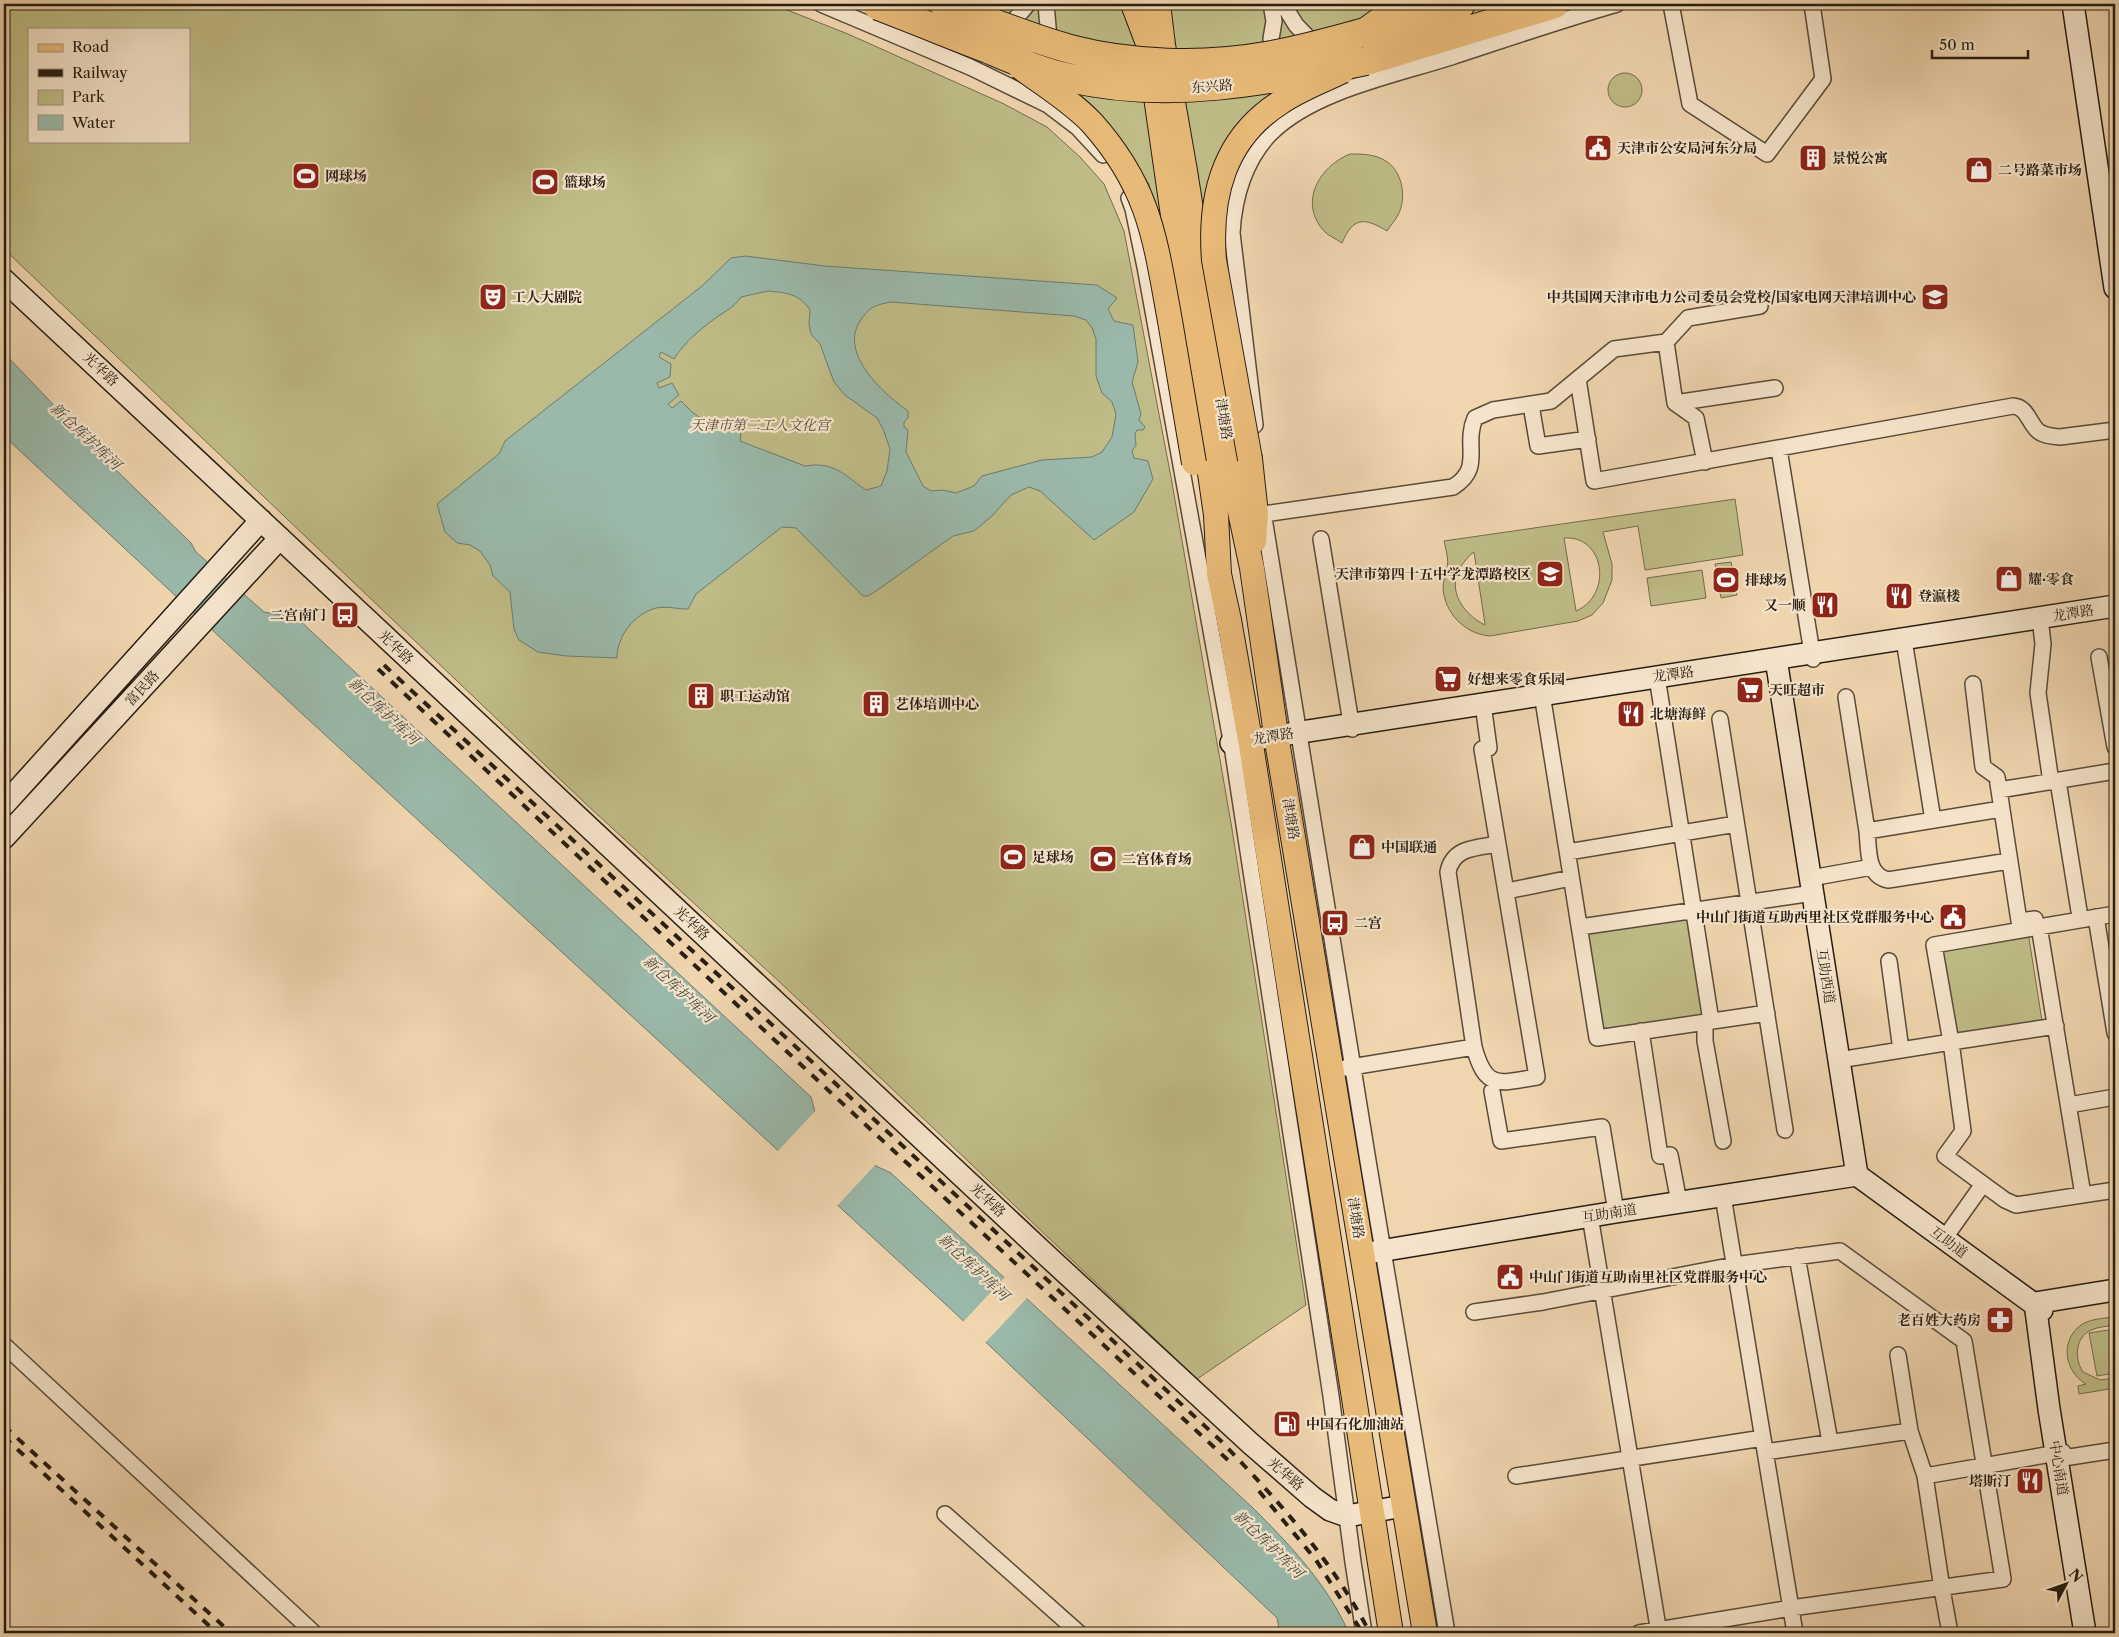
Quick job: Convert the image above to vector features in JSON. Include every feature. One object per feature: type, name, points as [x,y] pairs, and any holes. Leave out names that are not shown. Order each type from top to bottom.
[{"type":"highway","name":"东兴路","points":[[876,4],[1007,57],[1059,75],[1097,84],[1167,89],[1259,82],[1366,61],[1444,38],[1468,13]]},
{"type":"highway","name":"东兴路","points":[[944,4],[1031,37],[1071,49],[1159,62],[1224,61],[1266,56],[1358,34],[1468,13],[1555,4]]},
{"type":"main road","points":[[1133,4],[1156,46]]},
{"type":"main road","name":"津塘路","points":[[1143,4],[1156,46],[1185,171],[1235,488],[1289,737],[1372,1253],[1404,1506],[1425,1633]]},
{"type":"main road","name":"津塘路","points":[[1158,4],[1156,46],[1215,507],[1219,574],[1229,620],[1241,744],[1391,1633]]},
{"type":"main road","points":[[1156,46],[1170,4]]},
{"type":"main road","points":[[1358,34],[1401,4]]},
{"type":"main road","points":[[1007,57],[1072,105],[1091,122],[1120,159],[1138,188],[1156,241],[1194,464],[1207,532],[1219,574]]},
{"type":"main road","points":[[1252,568],[1260,514],[1254,466],[1214,260],[1212,232],[1214,204],[1218,185],[1235,149],[1262,116],[1292,95],[1366,61]]},
{"type":"street","points":[[821,4],[970,67],[1048,105],[1077,127],[1104,155],[1126,190],[1134,209],[1189,501],[1241,744],[1364,1633]]},
{"type":"street","points":[[970,67],[1028,4]]},
{"type":"street","points":[[1046,4],[1050,38],[1048,105]]},
{"type":"street","points":[[1271,4],[1274,22],[1271,39],[1274,64],[1298,112]]},
{"type":"street","points":[[1283,4],[1296,25],[1324,56],[1344,91]]},
{"type":"street","points":[[1254,466],[1232,233],[1233,213],[1240,184],[1257,150],[1271,133],[1298,112],[1344,91],[1617,4]]},
{"type":"street","points":[[1671,4],[1690,104],[1767,154],[1823,79],[1812,4]]},
{"type":"street","points":[[2072,4],[2114,269]]},
{"type":"street","points":[[2080,4],[2114,269]]},
{"type":"street","name":"光华路","points":[[4,280],[1250,1444],[1312,1497],[1330,1510],[1348,1516]]},
{"type":"street","points":[[1289,737],[1260,514],[1453,487],[1465,480],[1470,471],[1471,426],[1475,418],[1493,410],[1531,406],[1551,401],[1614,350],[1666,342],[1688,318],[1760,306]]},
{"type":"street","points":[[1666,342],[1675,403],[1696,418],[1705,462]]},
{"type":"street","points":[[1578,379],[1594,481],[2013,406],[2020,406],[2038,431],[2050,436],[2060,437],[2115,430]]},
{"type":"street","points":[[1675,403],[1775,388]]},
{"type":"street","points":[[1531,406],[1538,446],[1588,439]]},
{"type":"street","points":[[1779,449],[1813,656]]},
{"type":"street","name":"富民路","points":[[4,805],[261,520]]},
{"type":"street","name":"富民路","points":[[4,838],[280,538]]},
{"type":"street","points":[[1321,539],[1352,727]]},
{"type":"street","name":"龙潭路","points":[[2041,621],[2115,606]]},
{"type":"street","name":"龙潭路","points":[[1241,744],[1542,696],[2041,621],[2115,612]]},
{"type":"street","points":[[2041,621],[2043,644],[2038,693],[2079,911]]},
{"type":"street","points":[[1904,642],[1932,820]]},
{"type":"street","points":[[2099,657],[2115,747]]},
{"type":"street","name":"互助西道","points":[[1777,662],[1857,1175]]},
{"type":"street","points":[[1657,680],[1680,832],[1695,910],[1708,1021],[1705,1041],[1723,1141]]},
{"type":"street","points":[[1973,684],[1983,767],[1996,777],[2019,922],[2115,905]]},
{"type":"street","points":[[1542,696],[1597,1038],[1767,1013]]},
{"type":"street","points":[[1846,697],[1872,867],[1878,876],[1888,880],[2009,861]]},
{"type":"street","points":[[1484,706],[1489,748],[1482,749],[1507,891],[1537,1077],[1500,1083],[1488,1076],[1480,1066],[1474,1047],[1448,872],[1453,859],[1458,853],[1498,844]]},
{"type":"street","points":[[1720,719],[1785,1130]]},
{"type":"street","points":[[1999,790],[2115,771]]},
{"type":"street","points":[[1867,831],[2001,809]]},
{"type":"street","points":[[1568,852],[1736,824]]},
{"type":"street","points":[[1580,927],[1749,902],[1872,867]]},
{"type":"street","points":[[1507,891],[1571,878]]},
{"type":"street","points":[[2115,914],[1934,945],[1951,1042],[1963,1131],[1946,1156],[2005,1200],[2016,1204],[2115,1190]]},
{"type":"street","points":[[2096,917],[2115,1033]]},
{"type":"street","points":[[2039,926],[2083,1195]]},
{"type":"street","points":[[1889,961],[1901,1050]]},
{"type":"street","points":[[1839,1060],[2056,1026]]},
{"type":"street","points":[[1641,1031],[1660,1156],[1670,1155],[1679,1202]]},
{"type":"street","points":[[1343,1068],[1474,1047]]},
{"type":"street","points":[[1492,1091],[1501,1141],[1602,1127],[1616,1212]]},
{"type":"street","points":[[2069,1105],[2115,1097]]},
{"type":"street","name":"互助南道","points":[[1372,1253],[1590,1216],[1857,1175]]},
{"type":"street","name":"互助道","points":[[1857,1175],[2038,1306]]},
{"type":"street","points":[[1944,1239],[1983,1184]]},
{"type":"street","points":[[1722,1196],[1795,1633]]},
{"type":"street","points":[[1590,1216],[1659,1632]]},
{"type":"street","points":[[1474,1312],[1602,1290],[1734,1264],[1840,1251],[1964,1341],[2003,1579],[1791,1608],[1659,1632],[1639,1633]]},
{"type":"street","points":[[1372,1253],[1447,1633]]},
{"type":"street","points":[[1797,1256],[1830,1442]]},
{"type":"street","points":[[2038,1306],[2115,1290]]},
{"type":"street","points":[[2038,1306],[2115,1298]]},
{"type":"street","name":"中心南道","points":[[2038,1306],[2085,1633]]},
{"type":"street","points":[[4,1345],[314,1633]]},
{"type":"street","points":[[1898,1355],[1910,1431],[1925,1476],[1950,1633]]},
{"type":"street","points":[[1516,1476],[1630,1457],[1764,1445],[1830,1442],[1910,1431]]},
{"type":"street","points":[[1925,1476],[2060,1455],[2115,1450]]},
{"type":"street","name":"中心南道","points":[[2060,1455],[2093,1633]]},
{"type":"street","points":[[1348,1516],[1404,1506]]},
{"type":"street","points":[[945,1514],[1079,1633]]},
{"type":"green space","name":"天津市第二工人文化宫","points":[[4,4],[772,4],[848,34],[1004,104],[1047,127],[1080,157],[1104,184],[1124,231],[1171,477],[1232,829],[1306,1305],[1197,1379],[784,986],[586,804],[4,249]]},
{"type":"green space","points":[[973,4],[1538,4],[1367,58],[1244,151],[1168,284],[1149,184],[1102,117]]},
{"type":"green space","points":[[1625,73],[1632,74],[1637,78],[1641,83],[1641,97],[1637,102],[1632,106],[1625,107],[1618,106],[1613,102],[1609,97],[1608,90],[1609,83],[1613,78],[1618,74]]},
{"type":"green space","points":[[1350,154],[1363,154],[1384,160],[1395,170],[1402,185],[1403,193],[1401,208],[1387,231],[1372,223],[1360,222],[1350,228],[1342,243],[1325,232],[1317,221],[1313,210],[1313,198],[1315,187],[1321,177],[1339,160]]},
{"type":"green space","points":[[1735,499],[1743,555],[1645,570],[1638,526],[1603,532],[1612,564],[1612,580],[1603,603],[1592,615],[1578,621],[1490,636],[1472,631],[1464,626],[1447,605],[1443,587],[1448,562],[1444,541]],"holes":[[[1564,538],[1578,540],[1588,546],[1596,556],[1599,567],[1599,580],[1596,592],[1588,603],[1576,611]],[[1474,552],[1485,624],[1485,625],[1470,615],[1459,600],[1456,592],[1455,584],[1461,566]]]},
{"type":"green space","name":"排球场","points":[[1731,562],[1737,595],[1721,598],[1715,564]]},
{"type":"green space","points":[[1702,570],[1706,598],[1651,606],[1647,578]]},
{"type":"green space","points":[[1691,916],[1707,1015],[1603,1032],[1587,933]]},
{"type":"green space","points":[[2028,932],[2042,1021],[1955,1034],[1942,945]]},
{"type":"green space","points":[[2115,1317],[2115,1325],[2091,1330],[2082,1338],[2077,1355],[2083,1372],[2100,1380],[2115,1378],[2115,1388],[2079,1394],[2078,1386],[2086,1384],[2073,1372],[2069,1364],[2067,1348],[2070,1339],[2081,1325],[2089,1321]]},
{"type":"green space","points":[[2115,1329],[2115,1373],[2097,1376],[2089,1333]]},
{"type":"water","points":[[745,256],[825,266],[1097,285],[1117,298],[1108,309],[1114,321],[1133,325],[1138,362],[1132,382],[1141,414],[1139,420],[1145,427],[1143,430],[1137,430],[1135,434],[1136,445],[1132,451],[1134,458],[1148,461],[1153,479],[1134,512],[1094,540],[1040,491],[1029,487],[1011,495],[992,516],[974,531],[953,536],[868,596],[863,596],[796,528],[782,527],[696,594],[688,609],[656,608],[641,615],[628,627],[624,634],[620,642],[617,658],[567,656],[538,652],[519,640],[514,629],[510,592],[493,576],[490,565],[480,551],[470,545],[457,543],[445,532],[437,504],[499,454],[505,441],[702,286],[731,258]],"holes":[[[768,291],[792,295],[806,304],[810,310],[809,324],[811,334],[820,344],[834,382],[845,395],[877,418],[890,449],[887,471],[881,486],[866,490],[845,474],[831,467],[805,466],[740,441],[741,433],[721,422],[715,428],[692,412],[681,401],[672,408],[668,404],[679,395],[672,383],[659,388],[657,383],[670,377],[671,364],[659,357],[661,352],[674,359],[683,346],[714,319],[732,307],[741,297]],[[891,302],[1074,316],[1086,320],[1092,328],[1096,339],[1096,376],[1102,393],[1112,402],[1116,414],[1112,437],[1102,452],[1092,457],[1042,460],[982,476],[974,486],[956,493],[943,490],[931,491],[923,486],[906,452],[908,430],[904,427],[904,422],[908,418],[908,411],[887,394],[867,372],[859,359],[855,346],[855,334],[863,316],[873,307]]]},
{"type":"water","name":"新仓库护库河","points":[[4,353],[112,466],[191,543],[196,552],[264,612],[297,618],[811,1097],[815,1112],[874,1165],[891,1173],[1253,1508],[1307,1566],[1330,1598],[1349,1633],[1280,1633],[1277,1618],[954,1312],[298,710],[4,436]]},
{"type":"pier","points":[[817,1109],[876,1164],[836,1207],[777,1152]]},
{"type":"pier","points":[[1006,1276],[1028,1297],[984,1344],[962,1323]]},
{"type":"railway","points":[[384,665],[1221,1441],[1283,1508],[1321,1555],[1355,1606],[1370,1633]]},
{"type":"railway","points":[[378,669],[828,1090],[1229,1461]]},
{"type":"railway","points":[[4,1426],[231,1633]]},
{"type":"railway","points":[[4,1437],[217,1633]]},
{"type":"railway","points":[[1259,1491],[1316,1560],[1362,1632]]},
{"type":"place","name":"天津市公安局河东分局","points":[[1598,148]]},
{"type":"place","name":"景悦公寓","points":[[1813,158]]},
{"type":"place","name":"二号路菜市场","points":[[1979,170]]},
{"type":"place","name":"网球场","points":[[306,176]]},
{"type":"place","name":"篮球场","points":[[545,182]]},
{"type":"place","name":"工人大剧院","points":[[493,297]]},
{"type":"place","name":"中共国网天津市电力公司委员会党校/国家电网天津培训中心","points":[[1935,297]]},
{"type":"place","name":"天津市第四十五中学龙潭路校区","points":[[1550,574]]},
{"type":"place","name":"耀·零食","points":[[2009,579]]},
{"type":"place","name":"排球场","points":[[1726,580]]},
{"type":"place","name":"登瀛楼","points":[[1899,596]]},
{"type":"place","name":"又一顺","points":[[1825,605]]},
{"type":"place","name":"二宫南门","points":[[345,615]]},
{"type":"place","name":"好想来零食乐园","points":[[1448,679]]},
{"type":"place","name":"天旺超市","points":[[1750,690]]},
{"type":"place","name":"职工运动馆","points":[[701,696]]},
{"type":"place","name":"艺体培训中心","points":[[876,704]]},
{"type":"place","name":"北塘海鲜","points":[[1631,714]]},
{"type":"place","name":"中国联通","points":[[1362,847]]},
{"type":"place","name":"足球场","points":[[1013,857]]},
{"type":"place","name":"二宫体育场","points":[[1103,859]]},
{"type":"place","name":"中山门街道互助西里社区党群服务中心","points":[[1953,917]]},
{"type":"place","name":"二宫","points":[[1335,923]]},
{"type":"place","name":"中山门街道互助南里社区党群服务中心","points":[[1510,1277]]},
{"type":"place","name":"老百姓大药房","points":[[2000,1320]]},
{"type":"place","name":"中国石化加油站","points":[[1287,1424]]},
{"type":"place","name":"塔斯汀","points":[[2030,1481]]}]
